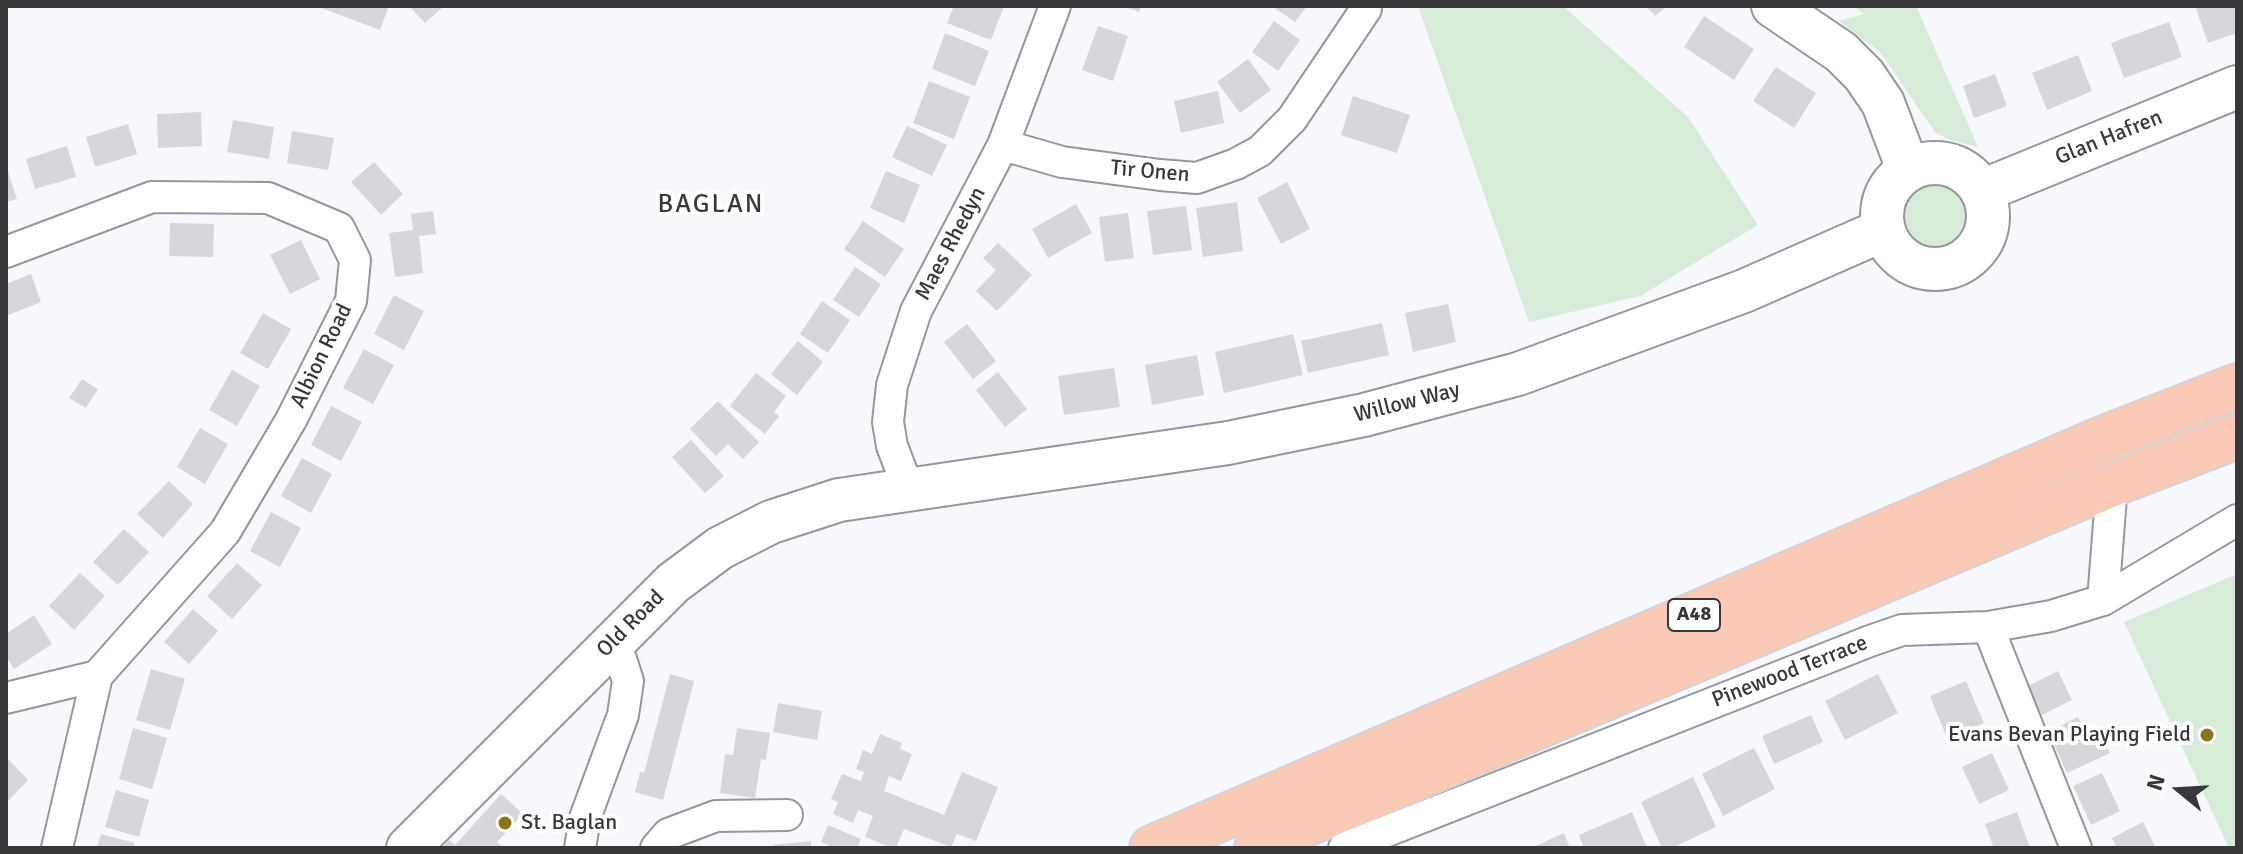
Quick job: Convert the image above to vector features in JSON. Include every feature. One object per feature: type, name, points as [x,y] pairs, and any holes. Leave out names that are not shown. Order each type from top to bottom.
[{"type":"main road","name":"A48","points":[[1152,848],[2088,446],[2237,386]]},
{"type":"main road","name":"A48","points":[[1257,848],[1316,836],[2112,484],[2237,436]]},
{"type":"street","name":"Maes Rhedyn","points":[[908,488],[892,446],[888,422],[892,385],[916,311],[1003,145],[1055,6]]},
{"type":"street","points":[[1773,6],[1841,52],[1864,75],[1883,103],[1908,169]]},
{"type":"street","name":"Tir Onen","points":[[1003,145],[1062,162],[1160,175],[1197,178],[1223,169],[1260,151],[1292,119],[1366,9]]},
{"type":"street","name":"Glan Hafren","points":[[1982,191],[2237,87]]},
{"type":"street","points":[[1925,163],[1958,167],[1972,177],[1982,191],[1988,207],[1988,225],[1977,248],[1958,264],[1942,269],[1925,269],[1911,264],[1890,247],[1883,230],[1881,213],[1885,195],[1895,180],[1908,169],[1925,163]]},
{"type":"street","name":"Albion Road","points":[[6,252],[152,197],[268,198],[339,228],[355,260],[351,301],[291,420],[225,532],[97,676]]},
{"type":"street","name":"Willow Way","points":[[908,488],[1228,443],[1364,415],[1502,378],[1744,291],[1883,230]]},
{"type":"street","points":[[2103,600],[2112,484]]},
{"type":"street","name":"Old Road","points":[[408,848],[673,583],[720,548],[771,522],[839,500],[908,488]]},
{"type":"street","name":"Pinewood Terrace","points":[[1344,848],[1902,630],[1988,627],[2051,616],[2103,600],[2237,520]]},
{"type":"street","points":[[1988,627],[2076,848]]},
{"type":"street","points":[[580,848],[585,818],[623,715],[628,681],[621,659],[610,644]]},
{"type":"street","points":[[6,698],[97,676],[57,848]]},
{"type":"street","points":[[656,848],[668,834],[716,816],[787,815]]},
{"type":"green space","points":[[1418,6],[1563,6],[1688,117],[1758,225],[1640,296],[1529,322]]},
{"type":"green space","points":[[1853,6],[1916,6],[1978,147],[1950,140],[1935,132],[1880,52],[1839,21],[1864,14]]},
{"type":"green space","points":[[1936,179],[1956,185],[1966,195],[1972,215],[1966,235],[1956,245],[1936,251],[1916,245],[1906,235],[1900,215],[1906,195],[1916,185]]},
{"type":"green space","name":"Evans Bevan Playing Field","points":[[2237,574],[2237,848],[2229,848],[2124,622]]},
{"type":"building","points":[[316,6],[389,6],[380,30]]},
{"type":"building","points":[[409,6],[444,6],[425,23]]},
{"type":"building","points":[[954,6],[1004,6],[991,40],[947,23]]},
{"type":"building","points":[[1122,6],[1142,6],[1139,12]]},
{"type":"building","points":[[1272,6],[1307,6],[1295,22]]},
{"type":"building","points":[[1646,6],[1667,6],[1655,16]]},
{"type":"building","points":[[2195,6],[2237,6],[2237,33],[2208,43]]},
{"type":"building","points":[[1704,16],[1754,49],[1734,80],[1684,47]]},
{"type":"building","points":[[1274,21],[1300,40],[1278,71],[1252,52]]},
{"type":"building","points":[[2169,22],[2182,57],[2124,78],[2111,43]]},
{"type":"building","points":[[1098,26],[1128,36],[1113,81],[1082,70]]},
{"type":"building","points":[[945,33],[989,51],[975,86],[932,69]]},
{"type":"building","points":[[2078,55],[2092,91],[2047,110],[2032,73]]},
{"type":"building","points":[[1248,59],[1271,90],[1240,113],[1217,82]]},
{"type":"building","points":[[1776,67],[1816,93],[1794,128],[1753,101]]},
{"type":"building","points":[[1995,74],[2007,106],[1974,118],[1963,86]]},
{"type":"building","points":[[929,81],[970,97],[954,139],[913,123]]},
{"type":"building","points":[[1218,91],[1224,123],[1181,133],[1174,101]]},
{"type":"building","points":[[1353,96],[1410,115],[1397,153],[1341,135]]},
{"type":"building","points":[[201,112],[202,146],[158,148],[157,114]]},
{"type":"building","points":[[233,120],[274,127],[269,159],[227,152]]},
{"type":"building","points":[[128,124],[137,154],[95,167],[86,137]]},
{"type":"building","points":[[907,126],[947,145],[932,176],[892,157]]},
{"type":"building","points":[[292,131],[334,138],[328,170],[287,163]]},
{"type":"building","points":[[67,146],[76,177],[35,189],[26,159]]},
{"type":"building","points":[[374,162],[403,194],[381,215],[351,182]]},
{"type":"building","points":[[6,165],[17,199],[6,202]]},
{"type":"building","points":[[886,171],[920,185],[904,223],[870,208]]},
{"type":"building","points":[[1287,182],[1310,229],[1281,244],[1257,198]]},
{"type":"building","points":[[1237,202],[1243,251],[1203,257],[1196,208]]},
{"type":"building","points":[[1076,204],[1092,233],[1048,258],[1032,229]]},
{"type":"building","points":[[1186,206],[1192,250],[1153,255],[1147,211]]},
{"type":"building","points":[[433,211],[436,234],[419,236],[423,273],[395,277],[389,233],[413,230],[411,214]]},
{"type":"building","points":[[1128,213],[1134,258],[1105,262],[1099,217]]},
{"type":"building","points":[[863,221],[904,249],[885,277],[844,249]]},
{"type":"building","points":[[170,223],[214,224],[213,257],[169,256]]},
{"type":"building","points":[[301,240],[320,279],[290,294],[270,255]]},
{"type":"building","points":[[998,243],[1032,275],[997,311],[976,291],[996,270],[983,258]]},
{"type":"building","points":[[855,267],[881,284],[859,317],[833,300]]},
{"type":"building","points":[[31,274],[41,302],[6,316],[6,284]]},
{"type":"building","points":[[394,295],[424,311],[404,350],[374,334]]},
{"type":"building","points":[[822,301],[850,320],[828,353],[800,334]]},
{"type":"building","points":[[1448,304],[1456,342],[1413,352],[1405,313]]},
{"type":"building","points":[[263,313],[291,329],[268,369],[240,353]]},
{"type":"building","points":[[1382,323],[1389,355],[1308,373],[1301,341]]},
{"type":"building","points":[[967,324],[996,361],[973,379],[944,342]]},
{"type":"building","points":[[1293,334],[1303,375],[1224,393],[1215,352]]},
{"type":"building","points":[[798,341],[823,362],[797,395],[771,374]]},
{"type":"building","points":[[364,349],[394,365],[373,404],[343,388]]},
{"type":"building","points":[[1197,355],[1204,395],[1152,405],[1145,365]]},
{"type":"building","points":[[1114,368],[1120,407],[1064,415],[1058,376]]},
{"type":"building","points":[[232,370],[260,386],[237,426],[209,410]]},
{"type":"building","points":[[998,372],[1027,409],[1005,427],[976,390]]},
{"type":"building","points":[[756,373],[786,396],[774,412],[779,416],[765,434],[730,406]]},
{"type":"building","points":[[82,379],[98,389],[86,408],[69,398]]},
{"type":"building","points":[[718,401],[759,442],[743,459],[728,444],[716,456],[690,429]]},
{"type":"building","points":[[331,406],[362,422],[341,461],[311,445]]},
{"type":"building","points":[[200,428],[228,444],[205,484],[177,467]]},
{"type":"building","points":[[691,440],[724,476],[705,493],[672,457]]},
{"type":"building","points":[[302,458],[332,474],[311,513],[281,496]]},
{"type":"building","points":[[169,481],[193,504],[163,538],[137,514]]},
{"type":"building","points":[[271,512],[301,528],[280,567],[250,551]]},
{"type":"building","points":[[124,529],[149,552],[118,585],[93,562]]},
{"type":"building","points":[[237,563],[262,585],[232,619],[207,596]]},
{"type":"building","points":[[80,573],[105,596],[74,630],[49,606]]},
{"type":"building","points":[[193,609],[218,631],[189,664],[164,642]]},
{"type":"building","points":[[34,615],[52,644],[14,669],[6,656],[6,634]]},
{"type":"building","points":[[151,669],[185,679],[170,730],[136,720]]},
{"type":"building","points":[[2058,671],[2072,700],[2042,715],[2028,686]]},
{"type":"building","points":[[670,674],[694,681],[663,800],[635,792],[640,772],[644,773]]},
{"type":"building","points":[[1878,674],[1898,713],[1845,740],[1825,701]]},
{"type":"building","points":[[1966,681],[1984,723],[1947,738],[1930,696]]},
{"type":"building","points":[[778,703],[822,711],[817,740],[773,732]]},
{"type":"building","points":[[1811,715],[1823,742],[1774,764],[1762,736]]},
{"type":"building","points":[[2078,717],[2086,733],[2098,727],[2110,753],[2067,773],[2048,732]]},
{"type":"building","points":[[133,728],[167,738],[152,789],[119,779]]},
{"type":"building","points":[[737,728],[770,733],[766,760],[761,759],[755,798],[720,793],[725,754],[733,755]]},
{"type":"building","points":[[880,734],[902,743],[900,749],[912,754],[901,781],[889,776],[884,791],[944,815],[962,772],[998,787],[976,841],[957,834],[951,847],[904,829],[896,848],[893,848],[865,837],[873,816],[858,810],[853,823],[833,814],[838,802],[831,799],[842,774],[861,781],[864,772],[856,769],[863,750],[872,754]]},
{"type":"building","points":[[1754,748],[1775,789],[1723,816],[1702,774]]},
{"type":"building","points":[[1992,753],[2009,790],[1979,804],[1962,767]]},
{"type":"building","points":[[6,757],[28,780],[6,803]]},
{"type":"building","points":[[2102,773],[2120,811],[2091,825],[2073,786]]},
{"type":"building","points":[[1693,777],[1716,827],[1672,848],[1662,848],[1641,802]]},
{"type":"building","points":[[116,790],[149,800],[139,837],[105,827]]},
{"type":"building","points":[[501,794],[523,814],[497,842],[504,848],[442,848],[449,840],[455,845]]},
{"type":"building","points":[[1632,812],[1647,848],[1584,848],[1579,835]]},
{"type":"building","points":[[2017,812],[2030,848],[1994,848],[1985,824]]},
{"type":"building","points":[[2143,822],[2156,848],[2117,848],[2112,838]]},
{"type":"building","points":[[828,825],[861,839],[857,848],[835,848],[821,842]]},
{"type":"building","points":[[1564,833],[1570,848],[1531,848]]},
{"type":"building","points":[[101,834],[135,843],[133,848],[97,848]]},
{"type":"building","points":[[811,841],[811,848],[773,848],[773,845]]},
{"type":"place","name":"Evans Bevan Playing Field","points":[[2207,735]]},
{"type":"place","name":"St. Baglan","points":[[505,823]]},
{"type":"district","name":"BAGLAN","points":[[711,205]]}]
